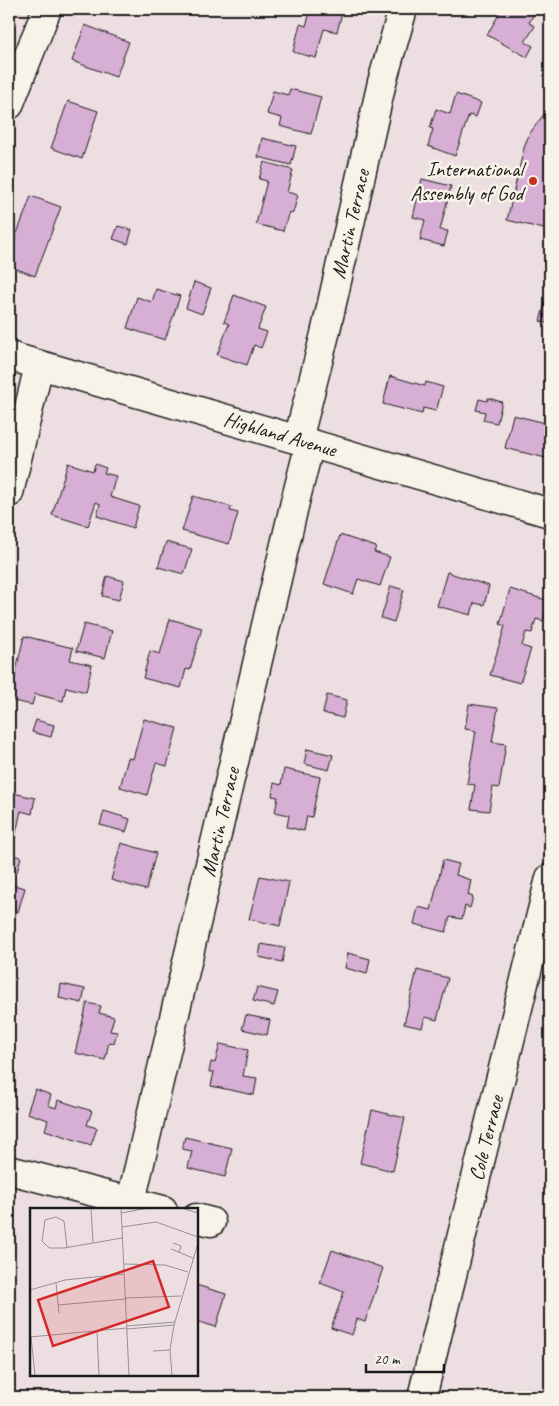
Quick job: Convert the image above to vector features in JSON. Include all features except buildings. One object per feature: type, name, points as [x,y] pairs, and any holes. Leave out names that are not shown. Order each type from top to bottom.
[{"type":"street","points":[[9,105],[47,9]]},
{"type":"street","name":"Martin Terrace","points":[[131,1201],[290,522],[326,334],[382,82],[403,9]]},
{"type":"street","name":"Highland Avenue","points":[[9,356],[550,513]]},
{"type":"street","points":[[9,493],[39,365]]},
{"type":"street","name":"Cole Terrace","points":[[422,1397],[550,878]]},
{"type":"street","points":[[9,1170],[156,1208]]},
{"type":"place","name":"International Assembly of God","points":[[533,181]]}]
